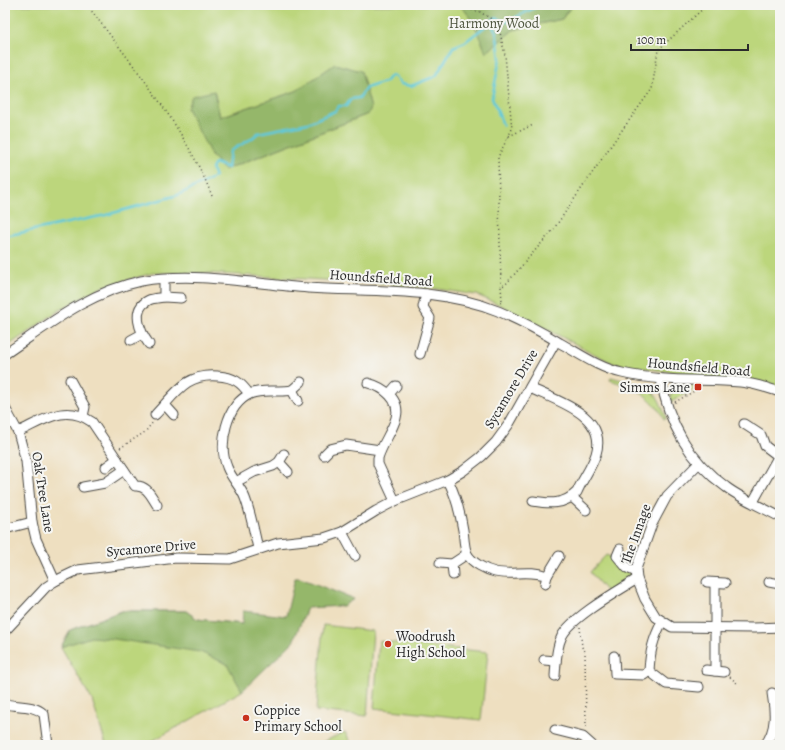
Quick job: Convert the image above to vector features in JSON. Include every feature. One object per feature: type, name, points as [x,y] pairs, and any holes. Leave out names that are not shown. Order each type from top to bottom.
[{"type":"street","name":"Houndsfield Road","points":[[5,354],[75,307],[98,295],[141,281],[192,278],[309,288],[401,291],[473,303],[498,311],[556,340],[608,369],[622,373],[661,379],[742,382],[780,392]]},
{"type":"street","points":[[164,279],[164,297]]},
{"type":"street","points":[[420,354],[430,318],[423,307],[426,294]]},
{"type":"street","points":[[149,344],[142,334],[138,323],[139,310],[148,300],[164,297],[181,298]]},
{"type":"street","points":[[131,340],[142,334]]},
{"type":"street","name":"Sycamore Drive","points":[[5,631],[46,587],[78,570],[176,558],[230,559],[258,548],[284,542],[324,538],[342,532],[395,501],[448,480],[464,471],[482,457],[496,442],[509,424],[556,340]]},
{"type":"street","points":[[156,415],[186,383],[200,376],[232,378],[242,384],[249,394]]},
{"type":"street","points":[[661,379],[672,421],[683,442],[699,463],[727,488],[780,517]]},
{"type":"street","points":[[70,380],[85,407],[83,416]]},
{"type":"street","points":[[258,548],[245,497],[227,466],[223,454],[224,435],[235,407],[249,394],[260,391],[292,390],[301,382]]},
{"type":"street","points":[[368,382],[382,388],[390,394],[395,406],[396,417],[380,450],[378,464],[395,501]]},
{"type":"street","points":[[390,394],[396,386]]},
{"type":"street","points":[[530,388],[583,414],[591,423],[598,436],[596,455],[577,492],[567,501],[549,504],[533,501]]},
{"type":"street","points":[[292,390],[298,401]]},
{"type":"street","points":[[164,405],[174,415]]},
{"type":"street","name":"Oak Tree Lane","points":[[5,408],[18,432],[26,461],[32,522],[39,549],[55,581]]},
{"type":"street","points":[[18,432],[60,413],[74,413],[83,416],[92,422],[135,486],[141,486],[147,489],[157,506]]},
{"type":"street","points":[[744,424],[761,435],[765,446],[777,455],[777,459],[753,502]]},
{"type":"street","points":[[324,456],[330,449],[346,445],[380,450]]},
{"type":"street","points":[[236,482],[254,472],[278,462],[284,454]]},
{"type":"street","points":[[106,467],[115,456]]},
{"type":"street","points":[[278,462],[288,472]]},
{"type":"street","name":"The Innage","points":[[662,622],[656,617],[645,599],[637,575],[637,564],[658,511],[671,491],[699,463]]},
{"type":"street","points":[[83,487],[105,483],[124,470]]},
{"type":"street","points":[[448,480],[455,494],[467,554],[483,568],[495,572],[539,573],[546,580],[559,556]]},
{"type":"street","points":[[572,497],[586,510]]},
{"type":"street","points":[[5,529],[32,522]]},
{"type":"street","points":[[342,532],[355,556]]},
{"type":"street","points":[[555,676],[556,661],[562,637],[571,624],[637,575],[627,568],[617,556],[620,549]]},
{"type":"street","points":[[440,563],[452,564],[467,554]]},
{"type":"street","points":[[452,564],[453,575]]},
{"type":"street","points":[[769,582],[780,584]]},
{"type":"street","points":[[716,583],[710,671],[724,672]]},
{"type":"street","points":[[614,656],[615,674],[644,675],[649,671],[650,652],[653,638],[662,622],[672,627],[780,627]]},
{"type":"street","points":[[544,660],[556,661]]},
{"type":"street","points":[[649,671],[666,684],[699,687]]},
{"type":"street","points":[[765,745],[773,731],[774,703],[772,693]]},
{"type":"street","points":[[5,704],[38,709],[44,714],[48,745]]},
{"type":"street","points":[[556,730],[583,737],[592,745]]},
{"type":"path","points":[[87,5],[157,98],[206,180],[212,196]]},
{"type":"path","points":[[461,5],[467,9],[488,16],[499,28],[505,55],[512,129],[498,156],[501,286],[500,302]]},
{"type":"path","points":[[501,286],[505,285],[553,230],[652,89],[658,50],[707,5]]},
{"type":"path","points":[[509,136],[533,125]]},
{"type":"path","points":[[667,406],[699,388]]},
{"type":"path","points":[[115,456],[145,432],[155,419],[156,415]]},
{"type":"path","points":[[580,618],[582,647],[585,651],[586,733]]},
{"type":"path","points":[[724,672],[738,684]]},
{"type":"green space","points":[[5,5],[459,5],[469,15],[486,52],[513,30],[562,19],[572,5],[780,5],[780,389],[612,363],[502,306],[477,295],[430,288],[375,283],[204,273],[153,273],[102,287],[58,311],[5,348]],"holes":[[[335,65],[368,114],[224,170],[214,91],[220,117],[296,91]]]},
{"type":"green space","name":"Harmony Wood","points":[[459,5],[572,5],[562,19],[513,30],[486,53],[469,15]]},
{"type":"green space","points":[[335,64],[361,71],[371,108],[368,114],[224,170],[211,155],[187,108],[192,96],[214,91],[220,117],[296,91]]},
{"type":"green space","points":[[611,377],[647,387],[657,397],[666,418],[664,419],[648,398],[627,386],[610,380]]},
{"type":"green space","points":[[681,386],[701,386],[671,402],[670,397],[672,392]]},
{"type":"green space","points":[[606,555],[618,560],[630,573],[629,578],[608,593],[590,572]]},
{"type":"green space","points":[[295,578],[300,578],[354,599],[343,606],[307,608],[293,642],[242,691],[227,664],[200,652],[91,637],[61,647],[70,630],[122,611],[186,611],[197,619],[242,624],[243,611],[286,616]]},
{"type":"green space","points":[[122,611],[186,611],[197,619],[243,624],[242,691],[145,745],[106,745],[92,700],[61,647],[70,630]]},
{"type":"green space","points":[[323,625],[373,631],[367,716],[316,711]]},
{"type":"green space","points":[[379,641],[488,652],[481,720],[374,708]]},
{"type":"green space","points":[[345,732],[352,745],[316,745]]},
{"type":"waterway","points":[[493,19],[495,18],[507,22],[540,5]]},
{"type":"waterway","points":[[5,236],[106,215],[178,195],[215,177],[212,169],[215,163],[228,168],[230,151],[251,139],[258,133],[308,123],[335,111],[339,106],[346,106],[351,99],[359,98],[366,88],[385,82],[390,76],[394,76],[401,84],[411,86],[436,76],[453,47],[465,42],[492,21]]},
{"type":"waterway","points":[[490,22],[496,31],[500,58],[492,98],[503,125]]},
{"type":"place","name":"Simms Lane","points":[[698,387]]},
{"type":"place","name":"Woodrush High School","points":[[388,644]]},
{"type":"place","name":"Coppice Primary School","points":[[246,718]]}]
